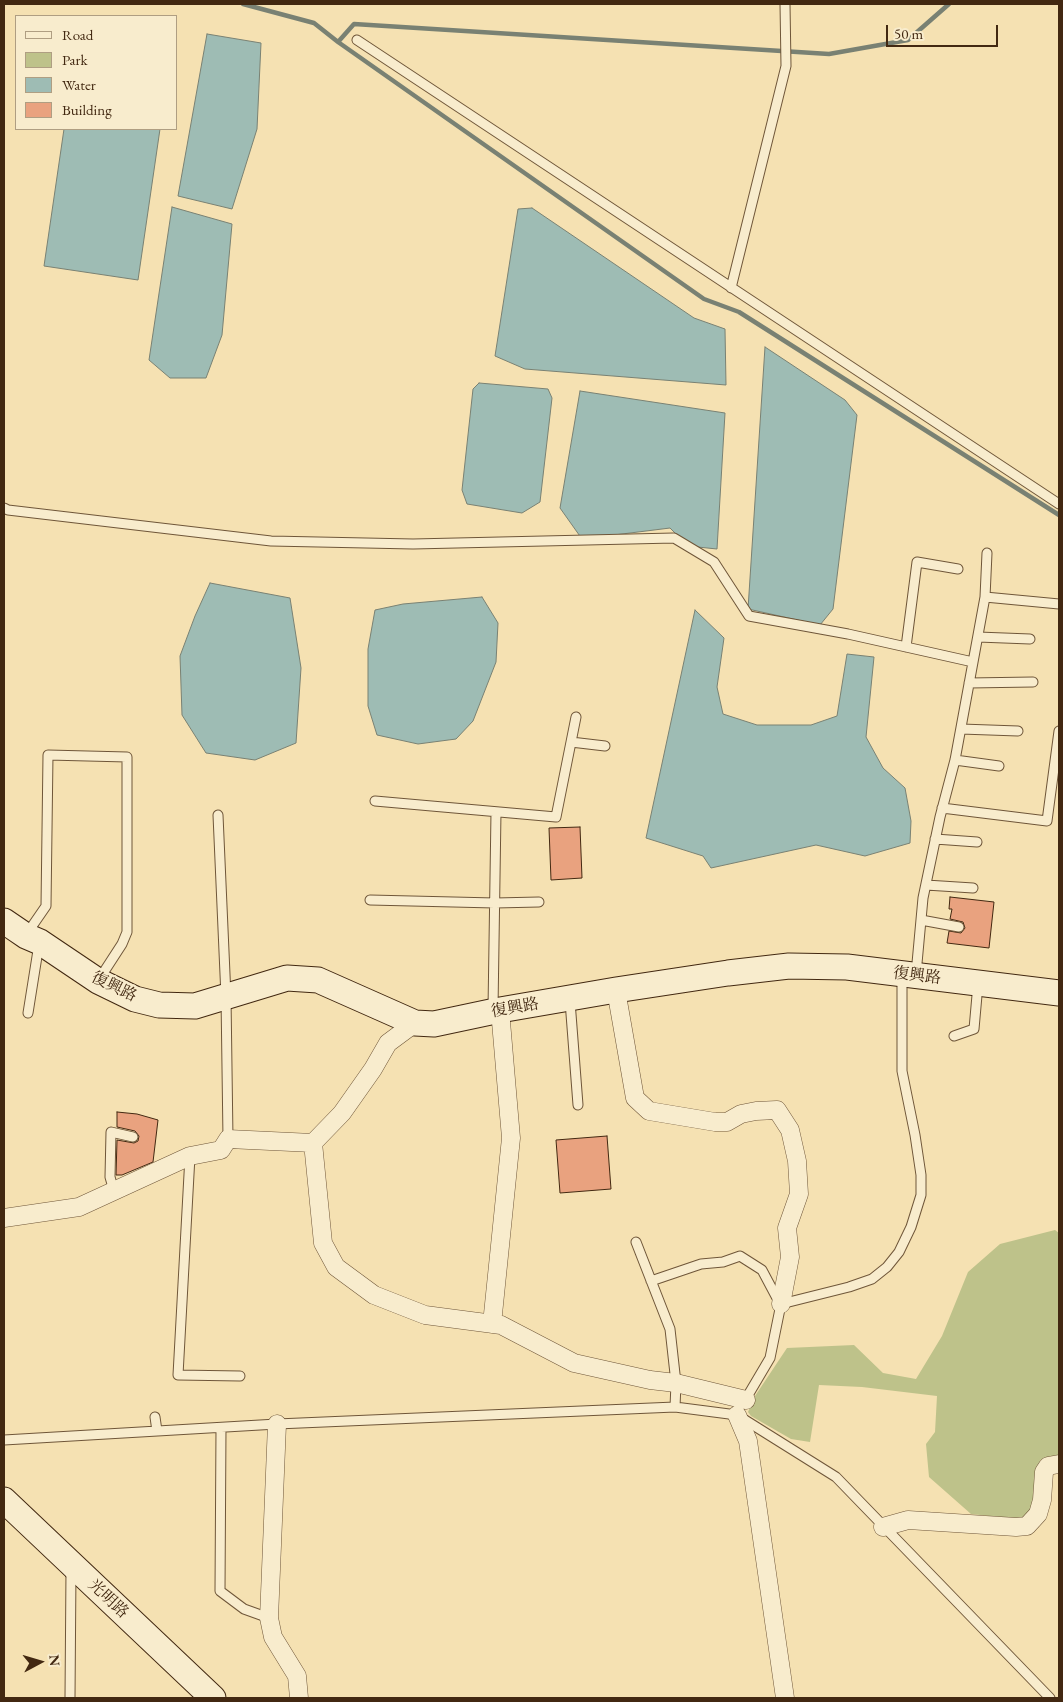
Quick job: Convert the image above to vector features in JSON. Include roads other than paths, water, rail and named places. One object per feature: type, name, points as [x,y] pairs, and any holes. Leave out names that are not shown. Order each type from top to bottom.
[{"type":"street","name":"復興路","points":[[4,921],[98,981],[136,999],[159,1005],[195,1006],[287,978],[318,980],[415,1023],[434,1024],[496,1010],[616,990],[789,966],[847,967],[1059,993]]},
{"type":"street","points":[[616,990],[635,1098],[649,1111],[716,1122],[727,1122],[740,1114],[777,1110],[790,1130],[797,1161],[799,1194],[787,1228],[790,1257],[781,1304]]},
{"type":"street","points":[[492,1324],[511,1138],[496,1010]]},
{"type":"street","points":[[4,1218],[79,1207],[190,1156],[221,1150],[228,1138],[312,1143],[342,1113],[373,1069],[388,1043],[415,1023]]},
{"type":"street","points":[[312,1143],[323,1243],[336,1267],[374,1295],[425,1315],[501,1325],[574,1363],[676,1384],[741,1407],[748,1441],[785,1698]]},
{"type":"street","points":[[277,1424],[269,1618],[273,1637],[298,1676],[299,1698]]},
{"type":"street","points":[[883,1527],[908,1520],[1016,1527],[1027,1526],[1038,1514],[1042,1500],[1044,1472],[1048,1466],[1059,1464]]},
{"type":"street","name":"光明路","points":[[4,1500],[213,1698]]},
{"type":"lane","points":[[731,288],[786,66],[785,4]]},
{"type":"lane","points":[[357,40],[1059,504]]},
{"type":"lane","points":[[4,508],[271,541],[413,544],[674,538],[714,562],[749,616],[848,634],[973,662]]},
{"type":"lane","points":[[781,1304],[849,1287],[872,1278],[887,1268],[899,1252],[911,1227],[920,1195],[921,1175],[902,1071],[909,976],[935,838],[956,760],[985,597],[987,553]]},
{"type":"lane","points":[[906,647],[917,562],[958,569]]},
{"type":"lane","points":[[985,597],[1059,604]]},
{"type":"lane","points":[[978,637],[1030,639]]},
{"type":"lane","points":[[970,683],[1033,682]]},
{"type":"lane","points":[[375,801],[556,817],[576,717]]},
{"type":"lane","points":[[961,728],[1018,731]]},
{"type":"lane","points":[[942,808],[1047,821],[1059,730]]},
{"type":"lane","points":[[571,742],[605,746]]},
{"type":"lane","points":[[28,1013],[33,939],[46,906],[48,755],[127,757],[127,932],[122,944],[98,981]]},
{"type":"lane","points":[[956,760],[999,766]]},
{"type":"lane","points":[[496,812],[496,1010]]},
{"type":"lane","points":[[218,815],[226,997],[228,1138]]},
{"type":"lane","points":[[935,838],[977,842]]},
{"type":"lane","points":[[926,885],[973,888]]},
{"type":"lane","points":[[370,900],[495,903],[539,902]]},
{"type":"lane","points":[[921,920],[959,927]]},
{"type":"lane","points":[[954,1036],[974,1029],[978,984]]},
{"type":"lane","points":[[570,998],[578,1105]]},
{"type":"lane","points":[[114,1191],[110,1177],[111,1132],[133,1137]]},
{"type":"lane","points":[[190,1156],[178,1375],[240,1376]]},
{"type":"lane","points":[[636,1242],[670,1329],[676,1384],[675,1407]]},
{"type":"lane","points":[[651,1281],[701,1264],[723,1262],[740,1256],[762,1270],[781,1304],[770,1358],[741,1407]]},
{"type":"lane","points":[[4,1440],[277,1424],[675,1407],[741,1407],[836,1477],[1050,1698]]},
{"type":"lane","points":[[155,1417],[157,1431]]},
{"type":"lane","points":[[221,1428],[220,1591],[244,1609],[269,1618]]},
{"type":"lane","points":[[70,1698],[72,1564]]},
{"type":"water","points":[[207,34],[261,43],[257,129],[232,209],[178,196]]},
{"type":"water","points":[[64,130],[160,130],[138,280],[44,266]]},
{"type":"water","points":[[172,207],[232,224],[222,335],[206,378],[170,378],[149,360]]},
{"type":"water","points":[[532,208],[694,318],[725,329],[726,385],[525,369],[495,356],[518,209]]},
{"type":"water","points":[[765,347],[845,400],[857,415],[833,609],[820,625],[748,609]]},
{"type":"water","points":[[479,383],[548,389],[552,398],[540,502],[522,513],[467,504],[462,490],[473,389]]},
{"type":"water","points":[[580,391],[725,413],[717,549],[688,546],[670,528],[582,539],[560,508]]},
{"type":"water","points":[[210,583],[290,598],[301,668],[296,743],[255,760],[206,753],[182,715],[180,656]]},
{"type":"water","points":[[482,597],[498,623],[496,662],[473,721],[456,739],[418,744],[377,735],[368,706],[368,649],[375,610],[403,604]]},
{"type":"water","points":[[695,610],[724,638],[717,687],[723,714],[757,725],[811,725],[837,716],[847,654],[874,657],[866,737],[883,768],[905,788],[911,821],[910,843],[865,856],[816,845],[711,868],[703,856],[646,838]]},
{"type":"waterway","points":[[243,4],[314,23],[338,42],[354,24],[829,54],[908,40],[949,4]]},
{"type":"waterway","points":[[338,42],[704,299],[739,312],[1059,515]]}]
